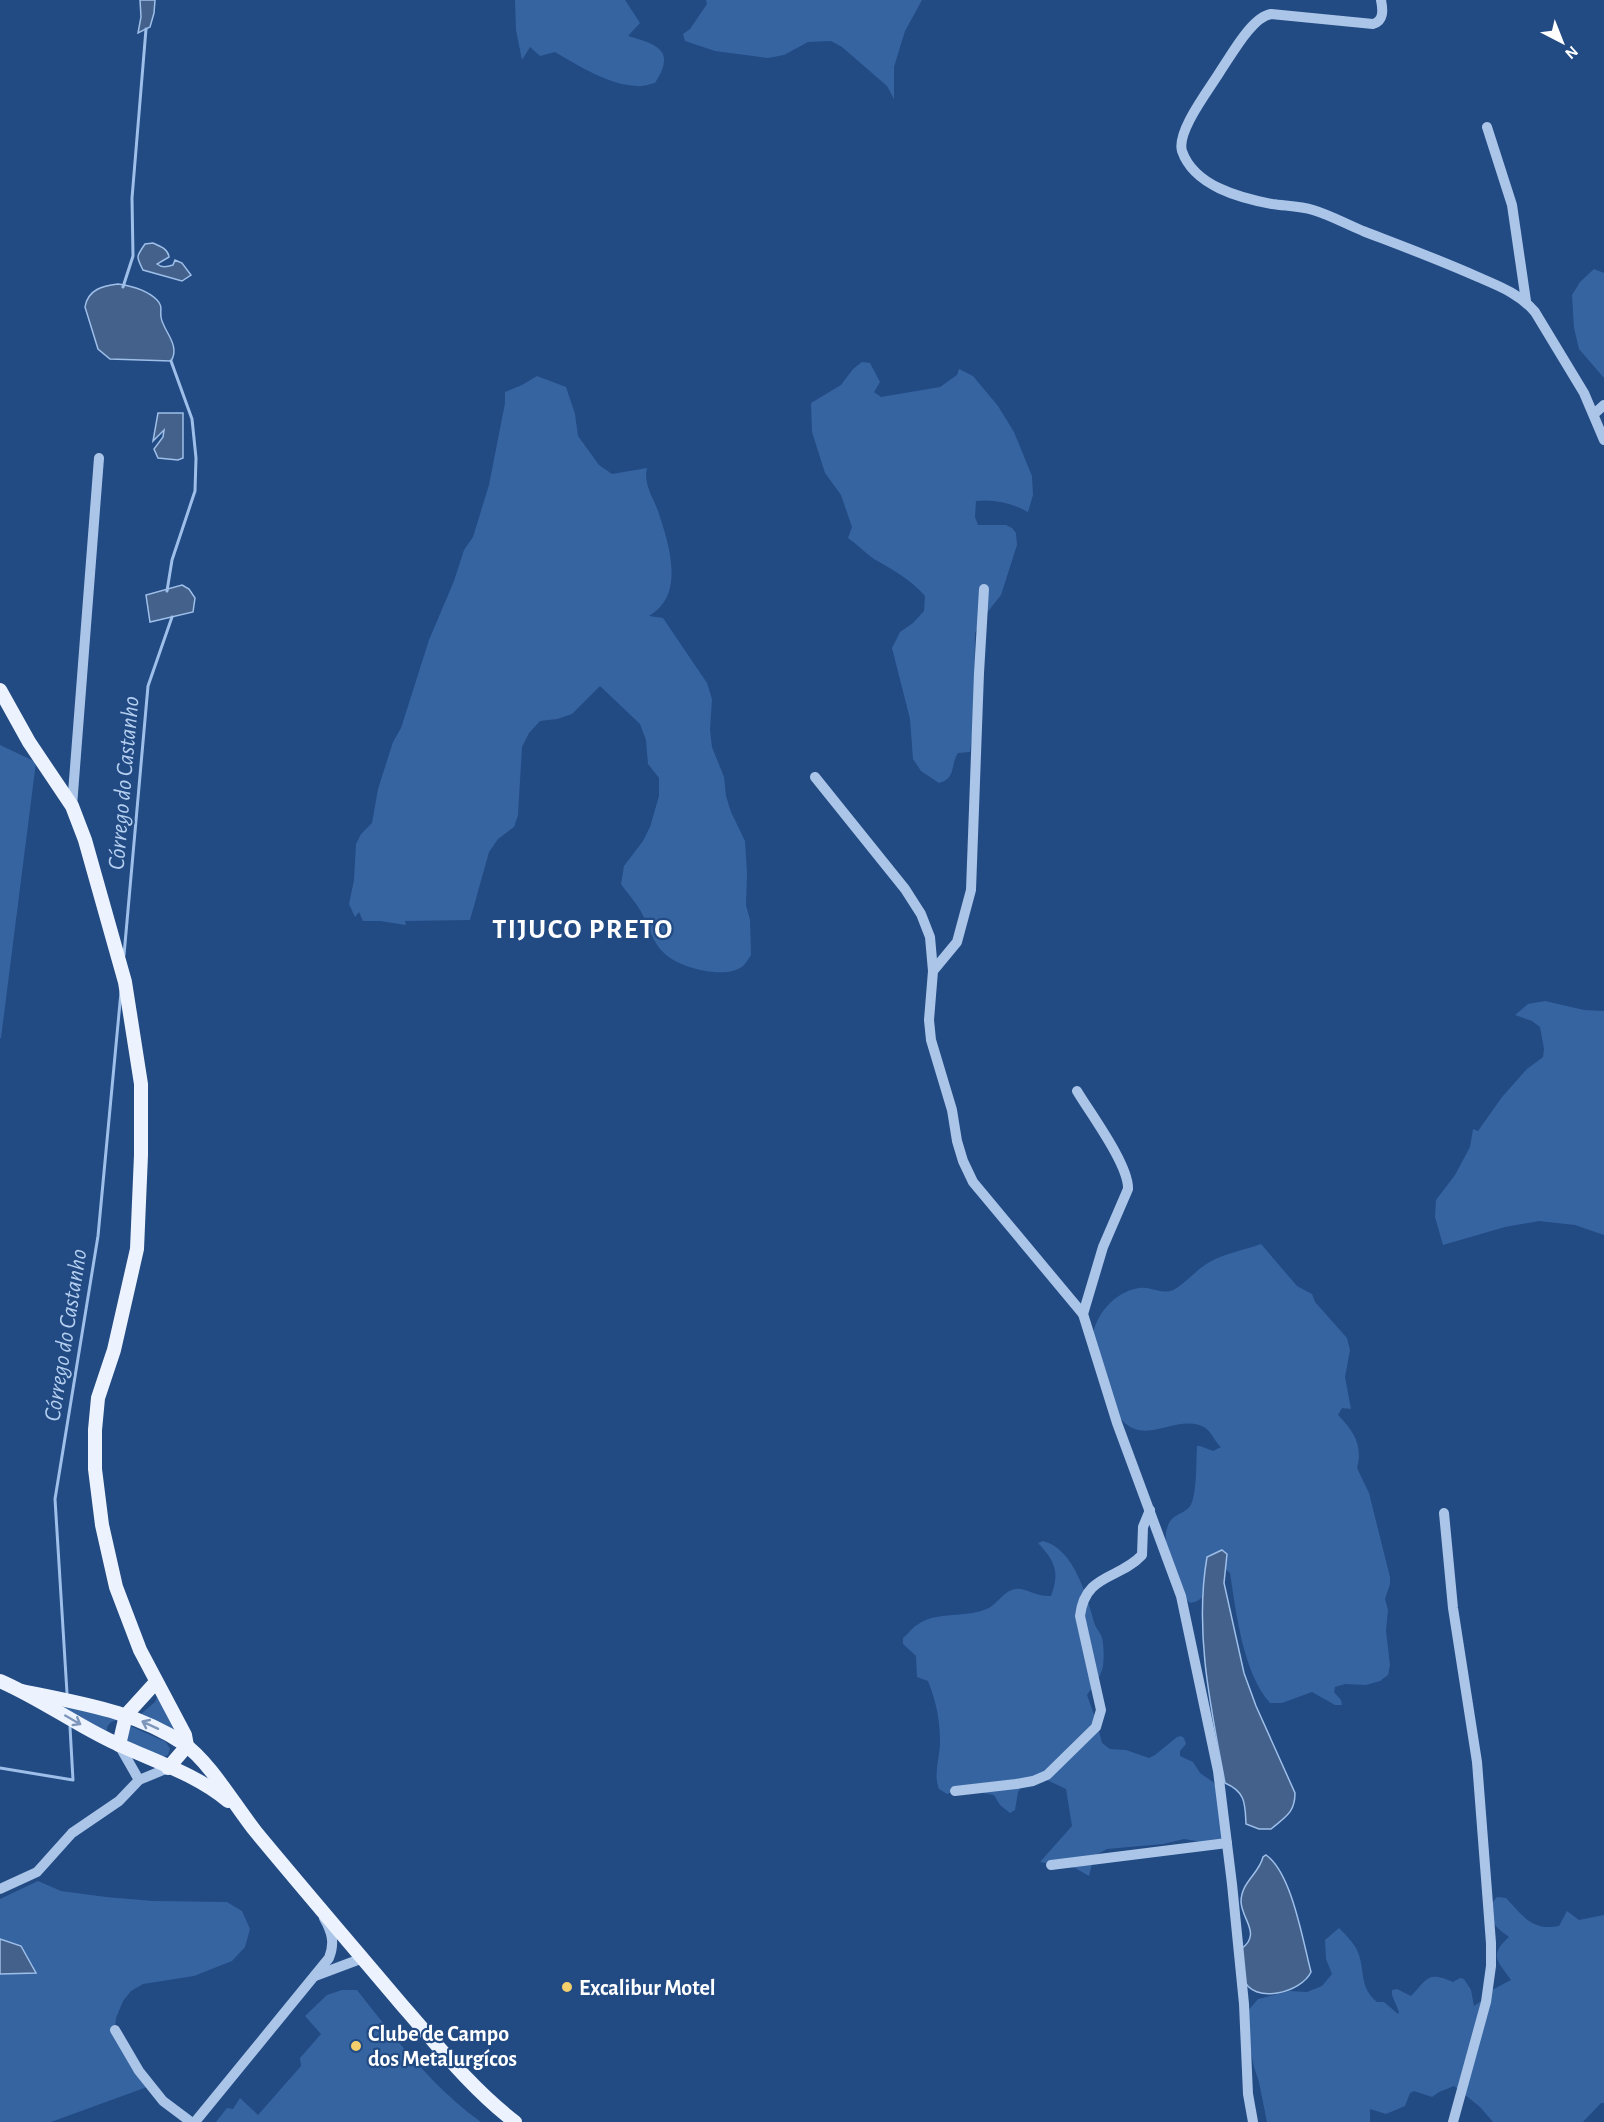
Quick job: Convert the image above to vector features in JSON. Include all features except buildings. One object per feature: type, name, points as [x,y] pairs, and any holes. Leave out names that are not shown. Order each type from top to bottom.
[{"type":"main road","points":[[0,690],[29,742],[72,806],[85,840],[125,982],[141,1084],[137,1249],[114,1350],[98,1398],[95,1469],[102,1525],[116,1587],[129,1624],[156,1682],[185,1735],[187,1746]]},
{"type":"main road","points":[[0,1681],[22,1690],[126,1715],[150,1724],[187,1746],[311,1898],[474,2086],[515,2122]]},
{"type":"main road","points":[[119,1745],[126,1715],[156,1682]]},
{"type":"main road","points":[[22,1690],[80,1725],[198,1781],[236,1808]]},
{"type":"main road","points":[[168,1768],[187,1746]]},
{"type":"street","points":[[1381,0],[1383,7],[1381,19],[1373,24],[1271,14],[1260,17],[1228,60],[1189,122],[1181,142],[1182,150],[1203,179],[1234,194],[1272,204],[1314,210],[1441,260],[1526,301],[1584,393],[1604,440]]},
{"type":"street","points":[[1487,127],[1512,205],[1526,301]]},
{"type":"street","points":[[1594,414],[1604,405]]},
{"type":"street","points":[[72,806],[99,458]]},
{"type":"street","points":[[933,971],[957,942],[971,890],[984,589]]},
{"type":"street","points":[[815,777],[905,889],[921,914],[930,937],[933,971],[931,1040],[952,1110],[963,1161],[973,1182],[1083,1314],[1117,1423],[1181,1596],[1218,1771],[1244,2004],[1248,2094],[1253,2122]]},
{"type":"street","points":[[1077,1091],[1128,1180],[1128,1189],[1103,1247],[1083,1314]]},
{"type":"street","points":[[955,1791],[1016,1784],[1033,1781],[1047,1775],[1096,1727],[1101,1710],[1080,1616],[1081,1603],[1087,1593],[1101,1581],[1142,1556],[1143,1527],[1150,1510]]},
{"type":"street","points":[[1444,1513],[1453,1608],[1477,1762],[1491,1943],[1491,1966],[1486,2002],[1453,2122]]},
{"type":"street","points":[[119,1745],[139,1780]]},
{"type":"street","points":[[0,1889],[37,1872],[72,1833],[119,1802],[139,1780],[168,1768]]},
{"type":"street","points":[[1051,1865],[1227,1843]]},
{"type":"street","points":[[115,2030],[139,2071],[163,2101],[193,2122],[329,1958],[333,1948],[332,1936],[311,1898]]},
{"type":"street","points":[[315,1976],[363,1958]]},
{"type":"shaded area","points":[[140,0],[155,0],[150,27],[138,33],[141,17]]},
{"type":"shaded area","points":[[515,0],[625,0],[640,23],[628,36],[647,42],[660,50],[664,56],[661,72],[655,83],[644,86],[626,85],[584,69],[555,52],[540,56],[530,47],[522,60],[516,30]]},
{"type":"shaded area","points":[[706,0],[922,0],[905,31],[894,67],[894,99],[887,86],[842,47],[831,41],[808,42],[784,55],[768,58],[715,51],[685,41],[683,34],[690,29],[707,4]]},
{"type":"shaded area","points":[[153,243],[165,250],[169,257],[157,264],[163,267],[169,266],[173,265],[175,260],[182,263],[191,275],[182,281],[143,270],[138,259],[139,254],[145,244]]},
{"type":"shaded area","points":[[1594,269],[1604,273],[1604,378],[1579,349],[1574,328],[1572,295],[1580,282]]},
{"type":"shaded area","points":[[118,284],[144,291],[159,302],[162,322],[173,344],[174,355],[171,361],[110,359],[98,349],[85,307],[89,296],[97,289]]},
{"type":"shaded area","points":[[862,362],[870,363],[880,382],[874,392],[881,397],[940,387],[957,375],[959,369],[973,376],[998,406],[1014,432],[1032,476],[1033,495],[1028,512],[1003,502],[976,501],[975,517],[978,525],[1006,525],[1012,528],[1016,533],[1017,545],[1001,595],[982,619],[975,633],[974,722],[970,752],[958,753],[951,774],[945,781],[939,783],[921,771],[913,759],[910,719],[892,648],[900,632],[924,611],[925,596],[907,580],[874,559],[848,538],[852,527],[841,495],[825,473],[812,432],[811,403],[841,385],[853,369]]},
{"type":"shaded area","points":[[537,376],[566,387],[575,414],[578,436],[599,465],[612,474],[647,468],[647,485],[658,511],[672,568],[668,595],[660,607],[649,616],[663,618],[707,683],[712,699],[710,730],[712,747],[724,777],[731,812],[745,841],[746,905],[750,920],[751,955],[743,966],[735,970],[715,972],[692,968],[665,954],[654,939],[638,907],[621,884],[624,866],[643,841],[650,827],[659,796],[659,778],[648,764],[646,740],[640,724],[600,686],[572,714],[540,721],[529,733],[522,747],[518,815],[514,827],[498,839],[489,852],[470,920],[405,921],[406,925],[363,921],[359,912],[355,917],[349,904],[354,880],[356,844],[361,834],[372,823],[378,789],[393,742],[401,728],[429,640],[454,581],[464,550],[473,537],[489,485],[505,403],[505,392]]},
{"type":"shaded area","points":[[158,413],[183,413],[183,458],[178,460],[158,458],[154,449],[163,437],[164,430],[153,441]]},
{"type":"shaded area","points":[[182,585],[189,589],[195,598],[193,612],[150,622],[146,595]]},
{"type":"shaded area","points":[[0,745],[36,762],[1,1038],[0,1038]]},
{"type":"shaded area","points":[[1545,1001],[1584,1010],[1604,1011],[1604,1235],[1575,1225],[1539,1221],[1505,1227],[1443,1245],[1435,1217],[1436,1200],[1455,1175],[1470,1147],[1473,1129],[1478,1131],[1502,1097],[1527,1069],[1543,1057],[1540,1027],[1532,1021],[1515,1015],[1528,1004]]},
{"type":"shaded area","points":[[1261,1244],[1297,1286],[1312,1294],[1315,1302],[1347,1338],[1350,1350],[1345,1377],[1351,1409],[1342,1408],[1338,1415],[1356,1439],[1359,1453],[1357,1468],[1369,1493],[1390,1577],[1385,1599],[1388,1610],[1386,1631],[1390,1665],[1388,1675],[1380,1681],[1366,1685],[1345,1684],[1335,1687],[1334,1692],[1342,1705],[1335,1705],[1312,1692],[1282,1703],[1270,1703],[1253,1676],[1247,1659],[1238,1623],[1230,1573],[1226,1570],[1216,1577],[1202,1598],[1190,1603],[1185,1598],[1167,1551],[1166,1532],[1172,1519],[1188,1509],[1192,1502],[1196,1482],[1197,1446],[1213,1451],[1221,1447],[1209,1431],[1199,1425],[1178,1425],[1147,1431],[1128,1426],[1119,1417],[1092,1339],[1102,1313],[1122,1294],[1139,1288],[1171,1291],[1214,1260]]},
{"type":"shaded area","points":[[1043,1541],[1064,1554],[1071,1564],[1078,1576],[1101,1636],[1103,1666],[1099,1678],[1087,1695],[1102,1743],[1110,1749],[1126,1750],[1149,1758],[1177,1737],[1184,1738],[1186,1744],[1180,1751],[1180,1756],[1193,1762],[1200,1773],[1213,1782],[1218,1791],[1223,1841],[1207,1843],[1184,1839],[1163,1844],[1107,1849],[1094,1856],[1089,1876],[1075,1868],[1040,1862],[1072,1826],[1066,1789],[1047,1780],[1027,1779],[1018,1792],[1015,1810],[1010,1813],[1000,1805],[994,1795],[962,1789],[947,1794],[939,1789],[937,1772],[940,1734],[935,1703],[928,1681],[917,1677],[916,1656],[903,1644],[903,1638],[925,1620],[989,1608],[1011,1590],[1023,1589],[1051,1596],[1055,1573],[1052,1561],[1038,1543]]},
{"type":"shaded area","points":[[1222,1550],[1227,1554],[1224,1583],[1244,1673],[1256,1706],[1295,1793],[1291,1810],[1271,1829],[1259,1829],[1246,1824],[1241,1795],[1225,1783],[1214,1727],[1203,1642],[1203,1585],[1207,1557]]},
{"type":"shaded area","points":[[157,1697],[162,1702],[175,1731],[141,1714],[155,1702]]},
{"type":"shaded area","points":[[50,1700],[116,1720],[108,1725],[107,1735]]},
{"type":"shaded area","points":[[130,1726],[166,1742],[170,1749],[168,1755],[163,1757],[152,1755],[125,1739]]},
{"type":"shaded area","points":[[1266,1855],[1275,1864],[1290,1892],[1311,1972],[1306,1979],[1288,1990],[1267,1994],[1248,1987],[1243,1978],[1241,1949],[1250,1938],[1249,1927],[1242,1909],[1242,1895],[1247,1883]]},
{"type":"shaded area","points":[[38,1881],[61,1891],[106,1897],[153,1901],[227,1902],[242,1911],[250,1929],[245,1947],[232,1961],[194,1976],[143,1984],[131,1991],[123,2001],[116,2018],[114,2034],[147,2087],[51,2122],[0,2122],[0,1899]]},
{"type":"shaded area","points":[[1497,1897],[1506,1898],[1529,1921],[1542,1926],[1559,1926],[1567,1911],[1579,1920],[1604,1915],[1604,2103],[1601,2103],[1583,2122],[1493,2122],[1480,2107],[1454,2086],[1432,2097],[1414,2091],[1410,2093],[1405,2106],[1386,2114],[1370,2109],[1370,2122],[1267,2122],[1247,2032],[1246,2013],[1258,1999],[1290,1991],[1307,1992],[1322,1986],[1332,1974],[1326,1959],[1325,1940],[1339,1928],[1357,1950],[1367,1990],[1377,2002],[1384,2002],[1398,2014],[1392,1990],[1397,1989],[1411,1996],[1429,1978],[1438,1977],[1453,1982],[1460,1978],[1464,1979],[1471,1990],[1474,2006],[1488,1992],[1511,1980],[1497,1958],[1499,1949],[1509,1937],[1491,1919],[1490,1909]]},
{"type":"shaded area","points":[[0,1939],[21,1946],[36,1973],[0,1974]]},
{"type":"shaded area","name":"Clube de Campo dos Metalurgícos","points":[[342,1990],[357,1990],[430,2077],[481,2122],[216,2122],[227,2108],[233,2109],[240,2098],[258,2115],[301,2066],[300,2058],[321,2034],[305,2016],[327,1995]]},
{"type":"waterway","points":[[123,287],[133,256],[132,198],[146,29]]},
{"type":"waterway","name":"Córrego do Castanho","points":[[167,591],[172,560],[195,491],[196,458],[192,419],[171,361]]},
{"type":"waterway","name":"Córrego do Castanho","points":[[124,955],[148,686],[172,617]]},
{"type":"waterway","name":"Córrego do Castanho","points":[[67,1693],[55,1499],[98,1236],[121,992]]},
{"type":"waterway","name":"Córrego do Castanho","points":[[0,1768],[73,1780],[70,1727]]},
{"type":"place","name":"Excalibur Motel","points":[[567,1987]]},
{"type":"place","name":"Clube de Campo dos Metalurgícos","points":[[356,2046]]},
{"type":"district","name":"TIJUCO PRETO","points":[[583,928]]}]
